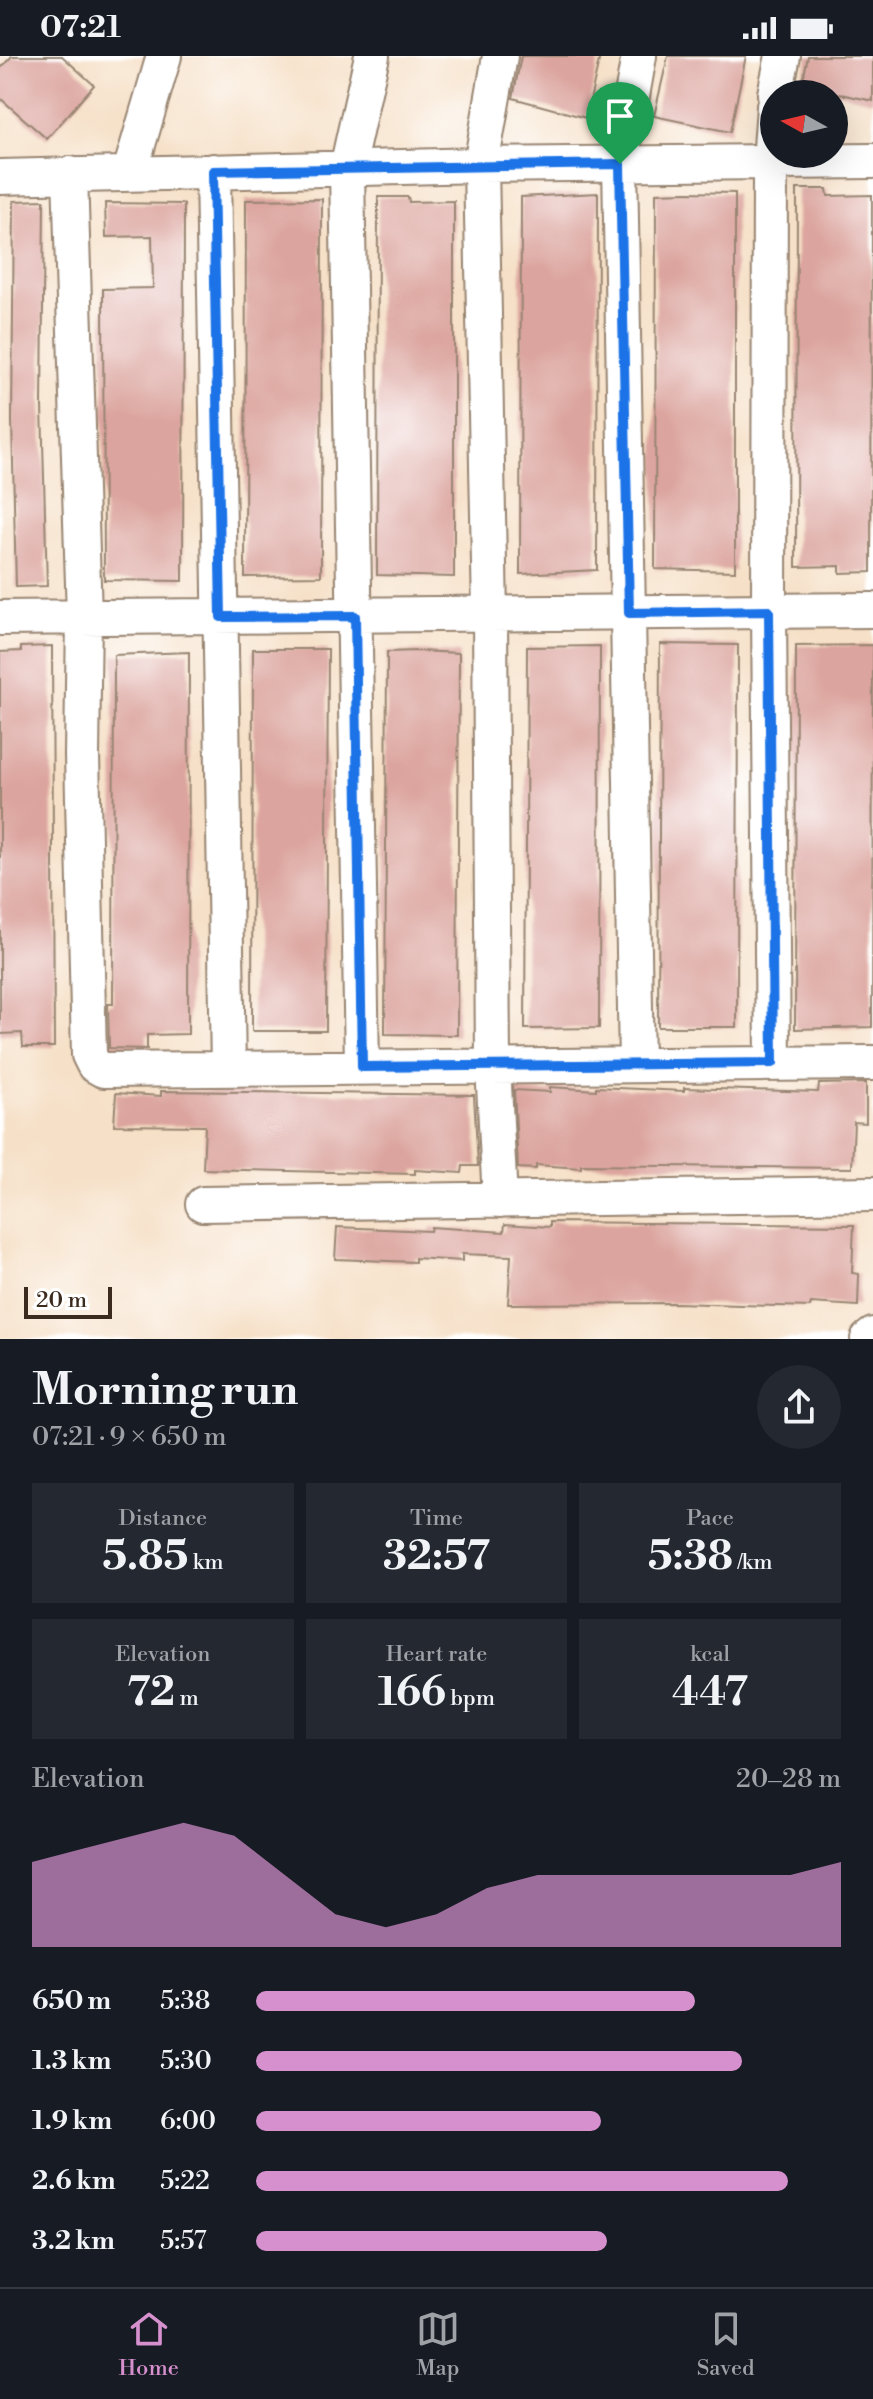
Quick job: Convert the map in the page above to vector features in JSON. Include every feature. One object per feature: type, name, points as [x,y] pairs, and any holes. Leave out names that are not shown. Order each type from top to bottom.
[{"type":"street","points":[[130,172],[164,56]]},
{"type":"street","points":[[362,1067],[347,168],[372,56]]},
{"type":"street","points":[[500,56],[481,165],[490,614],[493,1066],[500,1200]]},
{"type":"street","points":[[636,1064],[620,164],[639,56]]},
{"type":"street","points":[[778,80],[783,56]]},
{"type":"street","points":[[848,161],[873,161]]},
{"type":"street","points":[[0,177],[481,165],[760,162]]},
{"type":"street","points":[[770,168],[769,611],[773,1063]]},
{"type":"street","points":[[213,171],[228,1069]]},
{"type":"street","points":[[70,174],[84,616],[82,755],[89,1055],[94,1065],[103,1070],[873,1063]]},
{"type":"street","points":[[0,618],[873,610]]},
{"type":"street","points":[[203,1204],[873,1194]]},
{"type":"street","points":[[868,1339],[873,1335]]},
{"type":"building","points":[[12,56],[62,56],[94,85],[47,139],[0,98],[0,69]]},
{"type":"building","points":[[521,56],[600,56],[586,118],[513,98]]},
{"type":"building","points":[[668,56],[746,56],[730,132],[654,116]]},
{"type":"building","points":[[808,56],[873,56],[873,101],[848,96],[848,80],[803,80]]},
{"type":"building","points":[[797,189],[827,189],[828,196],[872,195],[871,572],[840,573],[840,566],[796,567]]},
{"type":"building","points":[[598,193],[597,570],[520,574],[521,197]]},
{"type":"building","points":[[656,193],[735,193],[735,571],[655,569]]},
{"type":"building","points":[[378,197],[408,197],[409,202],[454,201],[454,577],[377,575]]},
{"type":"building","points":[[322,199],[321,576],[245,577],[246,200]]},
{"type":"building","points":[[44,200],[42,406],[47,586],[16,587],[12,420],[14,201]]},
{"type":"building","points":[[105,203],[184,204],[183,581],[104,580],[103,289],[153,288],[152,236],[106,237]]},
{"type":"building","points":[[660,644],[738,645],[737,1027],[658,1027]]},
{"type":"building","points":[[873,645],[872,1027],[795,1029],[796,646]]},
{"type":"building","points":[[52,646],[54,1047],[23,1047],[22,1033],[0,1034],[0,652],[21,651],[21,647]]},
{"type":"building","points":[[600,646],[599,1028],[525,1029],[527,647]]},
{"type":"building","points":[[253,649],[328,649],[326,1031],[252,1031]]},
{"type":"building","points":[[189,652],[188,1034],[147,1035],[147,1049],[109,1048],[108,1004],[113,1004],[114,655]]},
{"type":"building","points":[[387,652],[459,653],[457,1035],[385,1034]]},
{"type":"building","points":[[866,1083],[866,1123],[854,1122],[852,1168],[581,1165],[581,1168],[536,1165],[536,1169],[518,1168],[514,1090],[550,1092],[550,1087],[596,1090],[596,1087],[818,1092],[819,1084]]},
{"type":"building","points":[[161,1091],[474,1095],[478,1166],[463,1166],[462,1173],[415,1170],[415,1174],[203,1169],[205,1126],[114,1125],[116,1093],[161,1096]]},
{"type":"building","points":[[550,1222],[854,1225],[852,1273],[859,1274],[858,1306],[811,1303],[810,1307],[676,1303],[508,1304],[511,1256],[462,1254],[462,1261],[415,1258],[415,1262],[335,1259],[337,1227],[430,1231],[431,1227],[504,1232],[505,1224],[550,1227]]},
{"type":"route","points":[[620,164],[629,613],[769,611],[773,1063],[362,1067],[355,616],[221,617],[213,171],[620,164]]}]
